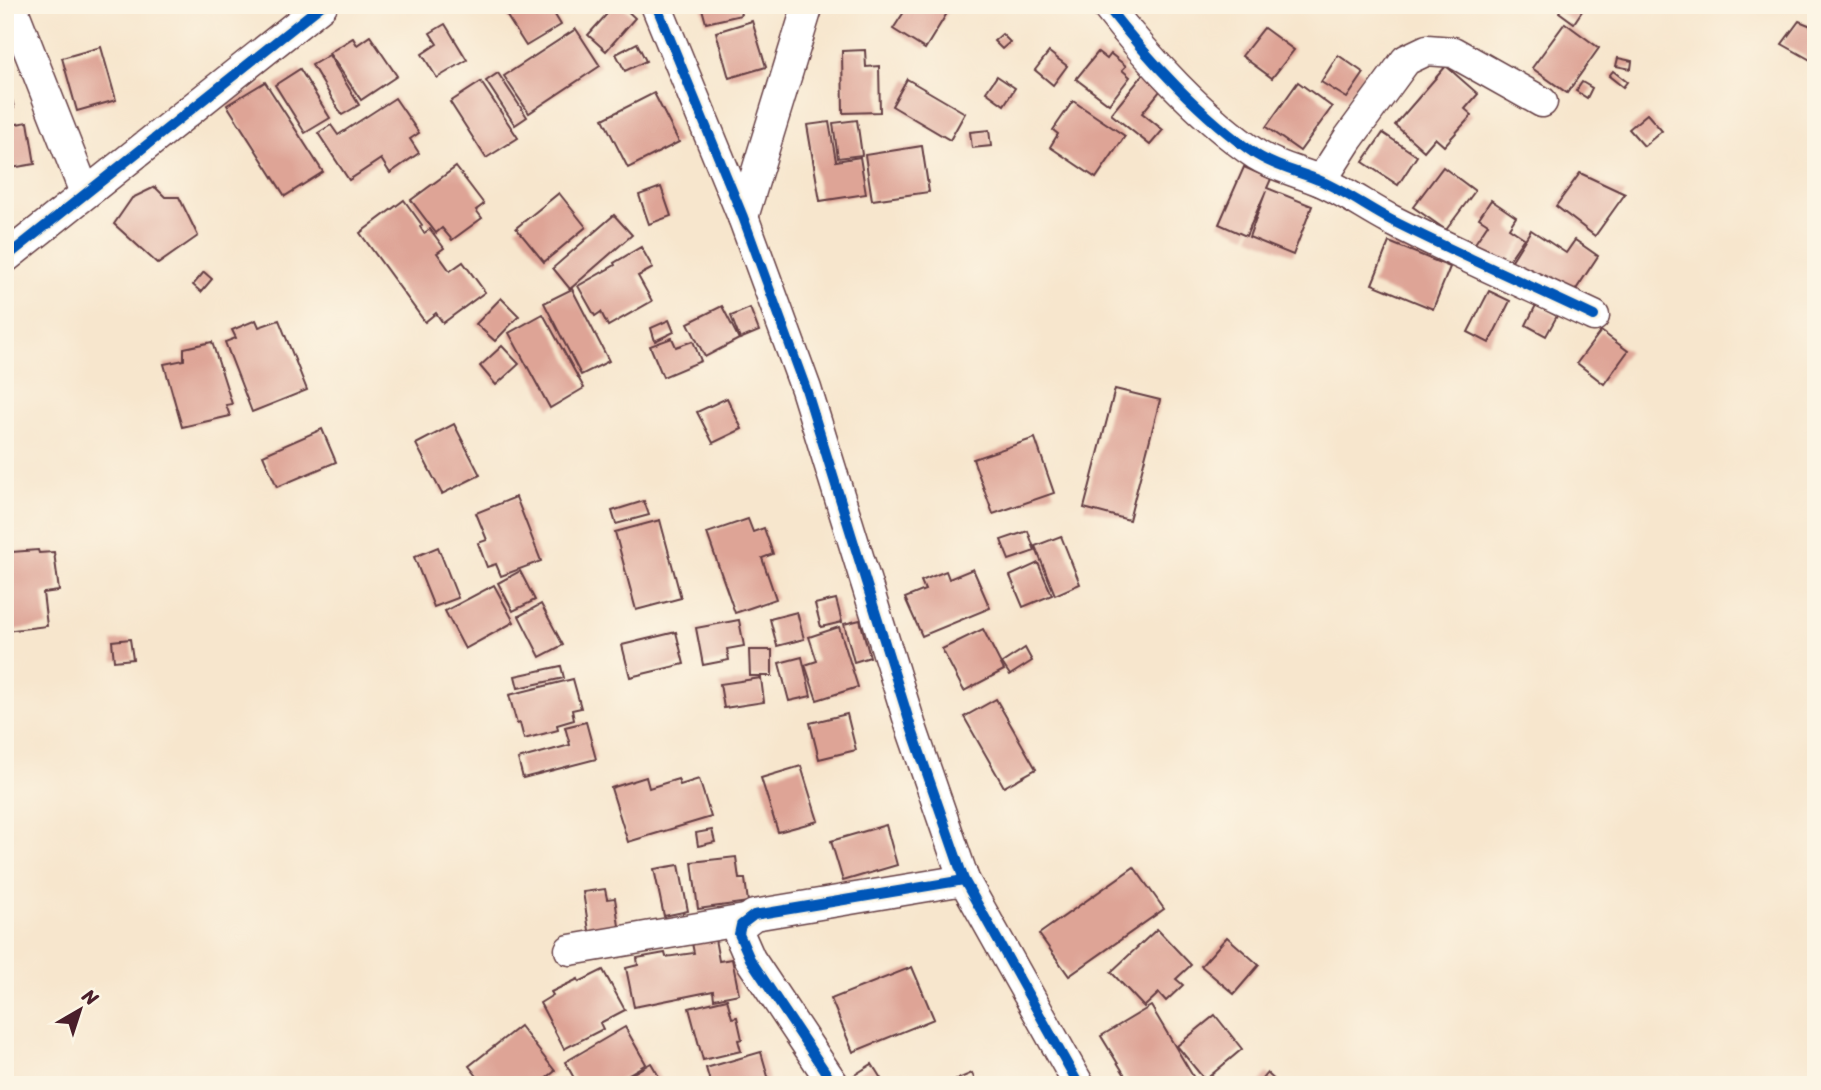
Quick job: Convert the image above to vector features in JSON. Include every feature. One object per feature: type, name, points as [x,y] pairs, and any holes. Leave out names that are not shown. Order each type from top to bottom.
[{"type":"street","points":[[11,5],[85,193]]},
{"type":"street","points":[[5,258],[322,5]]},
{"type":"street","points":[[656,5],[743,217],[806,389],[911,727],[964,880],[1079,1085]]},
{"type":"street","points":[[743,217],[808,5]]},
{"type":"street","points":[[1106,5],[1166,75],[1239,142],[1283,169],[1321,181],[1391,220],[1594,316]]},
{"type":"street","points":[[1321,181],[1348,139],[1406,61],[1427,50],[1453,52],[1542,102]]},
{"type":"street","points":[[570,950],[745,920],[754,915],[964,880]]},
{"type":"street","points":[[745,920],[739,934],[747,953],[834,1085]]},
{"type":"building","points":[[518,5],[549,5],[561,25],[526,46],[505,13]]},
{"type":"building","points":[[615,5],[621,5],[635,18],[606,51],[588,35]]},
{"type":"building","points":[[701,5],[739,5],[741,15],[706,23]]},
{"type":"building","points":[[901,5],[952,5],[925,49],[893,29],[906,9]]},
{"type":"building","points":[[1564,5],[1580,5],[1578,8],[1582,11],[1574,23],[1559,12]]},
{"type":"building","points":[[752,21],[766,67],[729,78],[716,32]]},
{"type":"building","points":[[1799,21],[1816,28],[1816,63],[1782,44]]},
{"type":"building","points":[[1565,23],[1599,48],[1567,93],[1532,68]]},
{"type":"building","points":[[445,24],[467,60],[437,78],[422,54],[437,44],[430,33]]},
{"type":"building","points":[[1264,28],[1294,50],[1272,78],[1242,56]]},
{"type":"building","points":[[576,29],[600,66],[529,113],[504,76]]},
{"type":"building","points":[[1002,34],[1010,42],[1002,49],[994,41]]},
{"type":"building","points":[[370,36],[397,76],[361,100],[329,53],[353,38],[357,45]]},
{"type":"building","points":[[637,43],[646,61],[625,71],[616,54]]},
{"type":"building","points":[[101,47],[116,100],[77,111],[62,58]]},
{"type":"building","points":[[865,50],[866,67],[879,66],[880,112],[843,113],[842,51]]},
{"type":"building","points":[[1049,52],[1067,66],[1053,85],[1035,70]]},
{"type":"building","points":[[1098,52],[1107,59],[1111,54],[1126,66],[1122,70],[1130,77],[1109,104],[1076,79]]},
{"type":"building","points":[[329,55],[359,105],[342,115],[312,65]]},
{"type":"building","points":[[1338,55],[1364,73],[1347,98],[1321,82]]},
{"type":"building","points":[[1618,58],[1632,61],[1631,69],[1616,66]]},
{"type":"building","points":[[1446,66],[1478,94],[1465,109],[1472,115],[1444,146],[1435,138],[1424,151],[1395,125]]},
{"type":"building","points":[[300,69],[330,118],[305,133],[275,85]]},
{"type":"building","points":[[1147,70],[1165,85],[1142,113],[1163,130],[1150,145],[1111,114]]},
{"type":"building","points":[[1613,71],[1627,82],[1623,87],[1609,76]]},
{"type":"building","points":[[498,73],[527,117],[515,125],[486,81]]},
{"type":"building","points":[[5,75],[14,108],[5,110]]},
{"type":"building","points":[[997,76],[1015,88],[1004,105],[986,92]]},
{"type":"building","points":[[907,79],[965,113],[950,140],[892,106]]},
{"type":"building","points":[[265,82],[323,172],[285,196],[227,105]]},
{"type":"building","points":[[481,82],[518,138],[486,158],[450,102]]},
{"type":"building","points":[[1298,82],[1332,107],[1300,151],[1266,127]]},
{"type":"building","points":[[1582,82],[1592,88],[1587,98],[1576,91]]},
{"type":"building","points":[[654,93],[679,142],[628,168],[603,119]]},
{"type":"building","points":[[395,98],[419,133],[410,139],[419,153],[390,173],[381,159],[349,180],[318,133],[331,125],[338,135]]},
{"type":"building","points":[[1073,101],[1125,136],[1096,178],[1050,147],[1058,134],[1053,130]]},
{"type":"building","points":[[1647,114],[1662,131],[1644,146],[1629,129]]},
{"type":"building","points":[[857,120],[862,155],[838,158],[833,123]]},
{"type":"building","points":[[28,122],[35,164],[5,169],[5,126]]},
{"type":"building","points":[[829,122],[836,161],[860,157],[866,194],[820,201],[807,125]]},
{"type":"building","points":[[989,130],[991,146],[972,148],[970,132]]},
{"type":"building","points":[[1383,133],[1417,156],[1398,185],[1363,162]]},
{"type":"building","points":[[922,146],[929,192],[872,200],[865,155]]},
{"type":"building","points":[[456,167],[484,204],[476,210],[482,218],[452,240],[442,228],[436,233],[411,200]]},
{"type":"building","points":[[1244,167],[1271,179],[1267,188],[1312,206],[1293,255],[1249,237],[1266,191],[1246,236],[1219,224]]},
{"type":"building","points":[[1443,167],[1475,191],[1446,230],[1413,207]]},
{"type":"building","points":[[1580,173],[1625,194],[1595,236],[1556,206]]},
{"type":"building","points":[[155,187],[165,197],[179,197],[198,236],[158,264],[114,224],[132,198]]},
{"type":"building","points":[[661,187],[671,216],[649,224],[639,195]]},
{"type":"building","points":[[559,193],[586,227],[544,262],[516,228]]},
{"type":"building","points":[[404,200],[422,225],[420,227],[424,233],[430,229],[444,248],[437,253],[450,271],[463,262],[485,292],[443,323],[436,313],[425,322],[360,233]]},
{"type":"building","points":[[1491,200],[1516,217],[1509,228],[1524,238],[1505,266],[1474,245],[1488,224],[1479,218]]},
{"type":"building","points":[[614,215],[632,235],[570,289],[553,268]]},
{"type":"building","points":[[1531,230],[1566,253],[1575,240],[1598,256],[1567,303],[1509,265]]},
{"type":"building","points":[[1389,242],[1450,267],[1433,309],[1372,284]]},
{"type":"building","points":[[641,247],[653,268],[638,276],[652,301],[608,326],[601,312],[595,316],[578,286]]},
{"type":"building","points":[[204,272],[212,279],[201,292],[193,285]]},
{"type":"building","points":[[572,289],[609,361],[581,375],[544,303]]},
{"type":"building","points":[[1489,291],[1510,301],[1489,343],[1468,332]]},
{"type":"building","points":[[501,298],[519,316],[495,341],[476,324]]},
{"type":"building","points":[[1536,305],[1557,316],[1546,336],[1526,325]]},
{"type":"building","points":[[722,306],[739,339],[705,357],[688,323]]},
{"type":"building","points":[[750,308],[759,331],[740,339],[731,316]]},
{"type":"building","points":[[543,314],[584,388],[550,408],[509,333]]},
{"type":"building","points":[[256,320],[259,327],[279,320],[307,390],[252,412],[225,342],[236,338],[232,330]]},
{"type":"building","points":[[669,320],[674,332],[655,341],[651,328]]},
{"type":"building","points":[[1601,331],[1628,351],[1604,384],[1577,363]]},
{"type":"building","points":[[672,338],[676,347],[693,341],[701,361],[663,377],[650,346]]},
{"type":"building","points":[[212,342],[232,404],[226,405],[230,416],[182,427],[164,364],[184,360],[184,348]]},
{"type":"building","points":[[502,346],[519,364],[496,385],[480,366]]},
{"type":"building","points":[[1115,389],[1160,400],[1129,520],[1084,508]]},
{"type":"building","points":[[727,398],[742,429],[713,443],[697,412]]},
{"type":"building","points":[[454,424],[480,475],[442,494],[416,444]]},
{"type":"building","points":[[322,429],[336,462],[277,487],[263,455]]},
{"type":"building","points":[[1035,438],[1054,493],[993,514],[973,459]]},
{"type":"building","points":[[516,497],[541,561],[501,576],[496,564],[487,567],[478,543],[487,540],[476,513]]},
{"type":"building","points":[[644,501],[649,515],[616,524],[612,511]]},
{"type":"building","points":[[748,519],[753,532],[764,528],[773,554],[762,558],[776,599],[735,613],[707,533]]},
{"type":"building","points":[[660,520],[681,598],[636,610],[615,532]]},
{"type":"building","points":[[1028,531],[1035,551],[1009,560],[1001,540]]},
{"type":"building","points":[[1061,536],[1080,584],[1055,595],[1035,546]]},
{"type":"building","points":[[10,540],[12,552],[54,552],[59,591],[43,593],[47,626],[5,631],[5,541]]},
{"type":"building","points":[[438,547],[458,598],[434,607],[414,557]]},
{"type":"building","points":[[1038,563],[1052,595],[1023,607],[1010,576]]},
{"type":"building","points":[[973,569],[990,608],[922,636],[905,598],[925,590],[921,581],[946,571],[949,579]]},
{"type":"building","points":[[520,571],[535,600],[513,611],[498,583]]},
{"type":"building","points":[[494,585],[514,622],[465,649],[445,611]]},
{"type":"building","points":[[836,599],[842,622],[821,627],[815,604]]},
{"type":"building","points":[[541,604],[563,645],[540,657],[519,616]]},
{"type":"building","points":[[797,612],[804,639],[777,646],[770,619]]},
{"type":"building","points":[[739,620],[744,646],[727,649],[729,660],[703,665],[696,628]]},
{"type":"building","points":[[860,620],[870,657],[854,662],[844,624]]},
{"type":"building","points":[[839,627],[858,687],[817,700],[805,665],[817,661],[809,637]]},
{"type":"building","points":[[983,629],[1004,670],[964,691],[942,649]]},
{"type":"building","points":[[676,632],[684,664],[630,677],[622,645]]},
{"type":"building","points":[[130,639],[133,659],[114,661],[112,641]]},
{"type":"building","points":[[1025,648],[1032,661],[1010,675],[1002,663]]},
{"type":"building","points":[[749,650],[772,650],[772,676],[750,676]]},
{"type":"building","points":[[802,657],[811,696],[789,701],[779,663]]},
{"type":"building","points":[[561,666],[564,678],[518,688],[515,676]]},
{"type":"building","points":[[761,678],[764,702],[724,708],[720,684]]},
{"type":"building","points":[[573,679],[581,708],[572,710],[574,720],[557,725],[558,730],[524,739],[509,695]]},
{"type":"building","points":[[996,699],[1036,769],[1004,787],[964,717]]},
{"type":"building","points":[[847,714],[856,750],[819,759],[810,723]]},
{"type":"building","points":[[586,722],[596,759],[523,778],[518,759],[570,745],[565,727]]},
{"type":"building","points":[[801,766],[818,821],[778,832],[761,778]]},
{"type":"building","points":[[646,777],[649,788],[678,779],[680,785],[699,779],[711,817],[628,842],[611,788]]},
{"type":"building","points":[[886,825],[897,865],[843,881],[831,841]]},
{"type":"building","points":[[712,830],[715,842],[698,846],[696,833]]},
{"type":"building","points":[[736,857],[739,879],[745,879],[748,902],[698,909],[692,862]]},
{"type":"building","points":[[679,865],[688,911],[664,916],[654,869]]},
{"type":"building","points":[[1134,867],[1164,909],[1069,976],[1039,934]]},
{"type":"building","points":[[605,889],[607,899],[615,898],[620,933],[590,937],[583,892]]},
{"type":"building","points":[[1157,929],[1191,965],[1176,979],[1183,985],[1166,1001],[1159,993],[1144,1007],[1111,972]]},
{"type":"building","points":[[1227,937],[1259,965],[1234,994],[1201,966]]},
{"type":"building","points":[[715,939],[719,961],[732,959],[739,994],[714,999],[713,991],[634,1007],[626,968],[638,965],[637,958],[665,953],[666,957],[694,953],[692,943]]},
{"type":"building","points":[[912,967],[934,1019],[853,1052],[831,999]]},
{"type":"building","points":[[603,970],[625,1010],[600,1023],[603,1029],[564,1049],[540,1003],[553,995],[551,992]]},
{"type":"building","points":[[727,999],[732,1018],[737,1017],[742,1039],[738,1040],[741,1051],[703,1060],[689,1008]]},
{"type":"building","points":[[1151,1006],[1197,1083],[1195,1085],[1131,1085],[1101,1036]]},
{"type":"building","points":[[1215,1015],[1242,1049],[1205,1080],[1177,1046]]},
{"type":"building","points":[[520,1026],[555,1071],[538,1085],[484,1085],[469,1066]]},
{"type":"building","points":[[625,1027],[646,1064],[610,1085],[578,1085],[565,1062]]},
{"type":"building","points":[[761,1052],[769,1080],[753,1085],[711,1085],[706,1068]]},
{"type":"building","points":[[651,1063],[664,1085],[613,1085]]},
{"type":"building","points":[[872,1064],[885,1085],[859,1085],[853,1076]]},
{"type":"building","points":[[972,1073],[977,1085],[944,1085]]},
{"type":"building","points":[[1267,1073],[1280,1085],[1257,1085]]},
{"type":"cycle path","points":[[5,258],[322,5]]},
{"type":"cycle path","points":[[656,5],[743,217],[806,389],[911,727],[964,880],[1079,1085]]},
{"type":"cycle path","points":[[1106,5],[1176,86],[1216,124],[1257,155],[1330,185],[1416,233],[1594,316]]},
{"type":"cycle path","points":[[834,1085],[750,959],[739,934],[741,925],[754,915],[964,880]]}]
